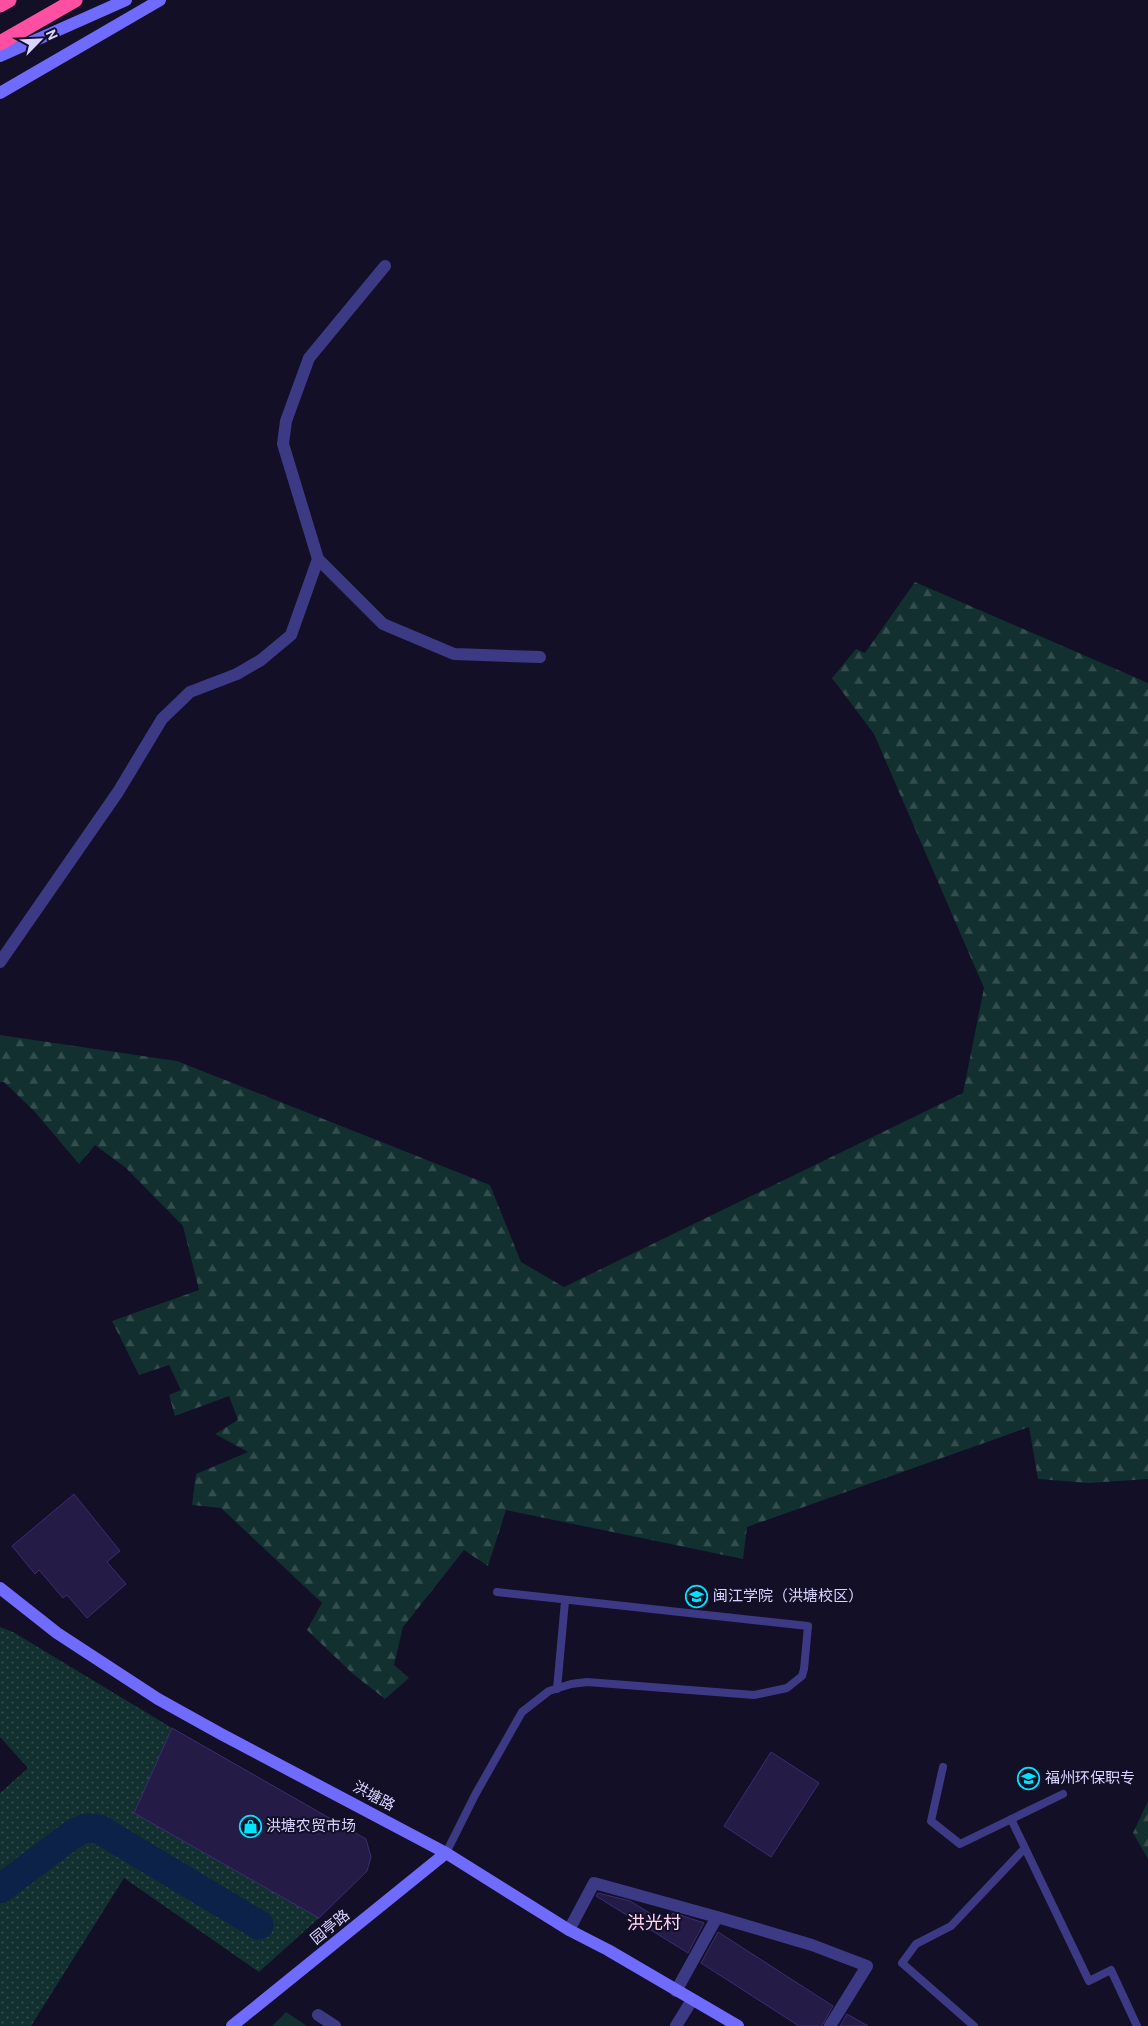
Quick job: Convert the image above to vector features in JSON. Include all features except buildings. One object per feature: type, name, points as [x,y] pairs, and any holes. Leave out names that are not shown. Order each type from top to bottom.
[{"type":"highway","points":[[0,5],[9,0]]},
{"type":"highway","points":[[0,43],[75,0]]},
{"type":"street","points":[[0,56],[126,0]]},
{"type":"street","points":[[0,93],[160,0]]},
{"type":"street","points":[[385,266],[310,358],[286,421],[283,444],[318,560],[384,624],[454,654],[540,657]]},
{"type":"street","points":[[0,962],[118,792],[162,719],[190,692],[237,674],[261,660],[290,635],[318,560]]},
{"type":"street","name":"洪塘路","points":[[0,1588],[57,1633],[158,1699],[446,1852],[569,1930],[608,1950],[738,2026]]},
{"type":"street","name":"园亭路","points":[[234,2025],[446,1852]]},
{"type":"street","points":[[569,1930],[594,1883],[812,1944],[867,1966],[830,2026]]},
{"type":"street","points":[[676,1991],[717,1917]]},
{"type":"street","points":[[676,2026],[692,2000]]},
{"type":"street","points":[[318,2015],[335,2026]]},
{"type":"lane","points":[[446,1852],[475,1794],[522,1712],[540,1696],[557,1689],[587,1682],[754,1695],[787,1688],[802,1676],[804,1669],[808,1626],[497,1592]]},
{"type":"lane","points":[[557,1689],[566,1601]]},
{"type":"lane","points":[[943,1767],[931,1821],[960,1844],[1063,1794]]},
{"type":"lane","points":[[1011,1819],[1089,1980],[1111,1970],[1137,2026]]},
{"type":"lane","points":[[974,2026],[902,1963],[916,1944],[951,1926],[1025,1848]]},
{"type":"green space","points":[[915,582],[1148,683],[1148,1479],[1089,1483],[1038,1479],[1029,1427],[747,1527],[743,1559],[506,1510],[488,1566],[464,1550],[403,1627],[394,1665],[409,1678],[385,1699],[353,1674],[307,1630],[322,1603],[221,1508],[192,1505],[196,1474],[248,1452],[215,1434],[238,1420],[229,1396],[175,1416],[169,1395],[181,1390],[169,1365],[139,1375],[112,1321],[199,1290],[183,1226],[126,1168],[95,1145],[79,1164],[34,1111],[4,1082],[0,1082],[0,1035],[177,1061],[490,1185],[521,1262],[564,1287],[963,1093],[984,988],[874,734],[832,678],[856,649],[865,653]]},
{"type":"green space","points":[[0,1627],[13,1632],[172,1728],[135,1813],[319,1918],[259,1972],[124,1878],[31,2026],[0,2026],[0,1793],[28,1768],[0,1737]]},
{"type":"green space","points":[[1148,1801],[1148,1859],[1133,1833]]},
{"type":"green space","points":[[286,2012],[307,2026],[272,2026]]},
{"type":"waterway","points":[[0,1889],[73,1834],[86,1828],[99,1829],[259,1925]]},
{"type":"place","name":"闽江学院（洪塘校区）","points":[[697,1596]]},
{"type":"place","name":"福州环保职专","points":[[1029,1778]]},
{"type":"place","name":"洪塘农贸市场","points":[[250,1826]]},
{"type":"district","name":"洪光村","points":[[654,1923]]}]
